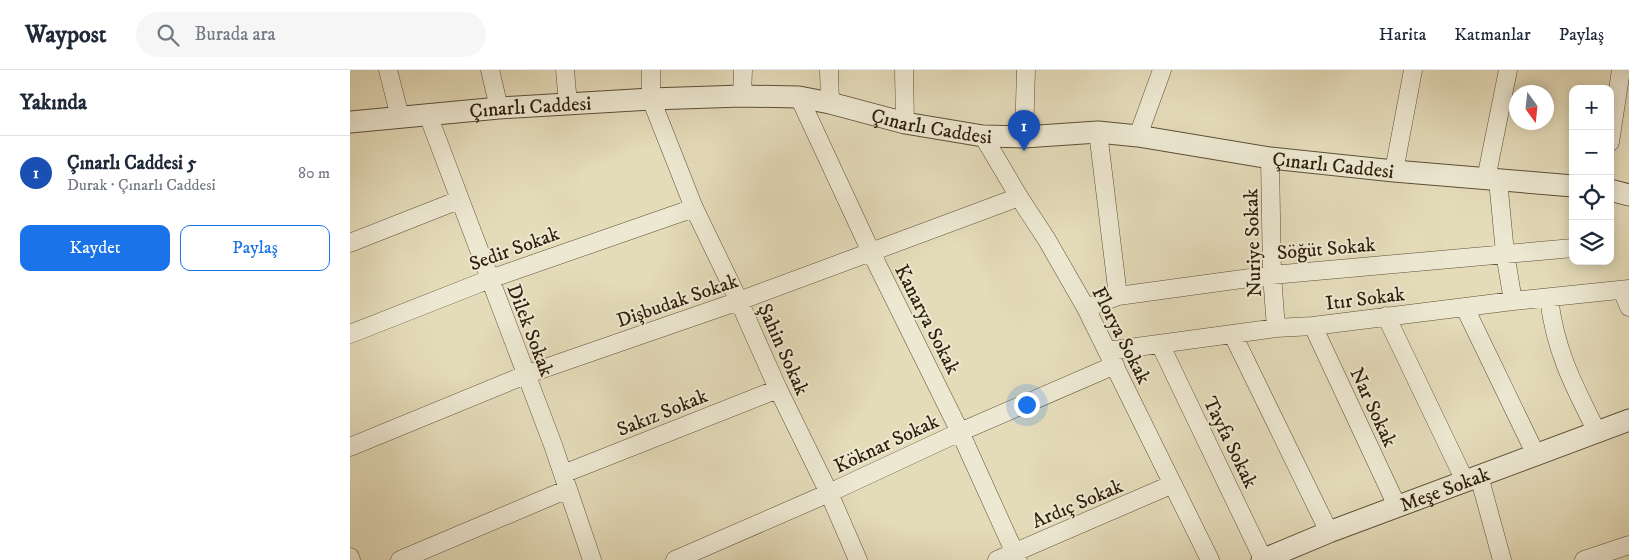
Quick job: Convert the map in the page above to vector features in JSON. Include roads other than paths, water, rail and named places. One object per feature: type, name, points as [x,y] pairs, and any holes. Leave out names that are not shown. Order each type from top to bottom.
[{"type":"street","points":[[388,70],[400,117]]},
{"type":"street","points":[[490,70],[499,108]]},
{"type":"street","points":[[566,70],[568,104]]},
{"type":"street","points":[[651,99],[652,70]]},
{"type":"street","points":[[742,96],[743,70]]},
{"type":"street","points":[[829,70],[830,102]]},
{"type":"street","points":[[904,70],[905,123]]},
{"type":"street","points":[[1024,137],[1026,70]]},
{"type":"street","points":[[1138,136],[1162,70]]},
{"type":"street","points":[[1394,171],[1413,70]]},
{"type":"street","points":[[1508,70],[1492,179],[1514,301]]},
{"type":"street","points":[[1612,130],[1622,70]]},
{"type":"street","name":"Çınarlı Caddesi","points":[[350,122],[499,108],[651,99],[742,96],[799,98],[830,102],[905,123],[983,136],[1024,137],[1098,132],[1138,136],[1270,158],[1394,171],[1569,186]]},
{"type":"street","name":"Kanarya Sokak","points":[[799,98],[871,252],[960,432],[1016,556]]},
{"type":"street","name":"Şahin Sokak","points":[[651,99],[694,208],[829,494],[858,560]]},
{"type":"street","name":"Dilek Sokak","points":[[428,115],[565,481],[592,560]]},
{"type":"street","points":[[1098,132],[1118,296]]},
{"type":"street","name":"Florya Sokak","points":[[983,136],[1086,308],[1210,560]]},
{"type":"street","name":"Nuriye Sokak","points":[[1270,158],[1272,274],[1276,328]]},
{"type":"street","points":[[1614,191],[1629,195]]},
{"type":"street","name":"Dişbudak Sokak","points":[[350,447],[525,375],[739,301],[1019,197]]},
{"type":"street","points":[[350,243],[459,200]]},
{"type":"street","name":"Sedir Sokak","points":[[350,334],[490,279],[694,208]]},
{"type":"street","name":"Söğüt Sokak","points":[[1086,308],[1118,296],[1272,274],[1569,248]]},
{"type":"street","points":[[1626,290],[1629,307]]},
{"type":"street","name":"Itır Sokak","points":[[1111,358],[1160,344],[1276,328],[1313,326],[1514,301],[1626,290]]},
{"type":"street","points":[[1549,298],[1551,317],[1568,375],[1597,432]]},
{"type":"street","points":[[1465,308],[1536,455]]},
{"type":"street","points":[[1386,316],[1472,478],[1502,560]]},
{"type":"street","name":"Nar Sokak","points":[[1313,326],[1397,506]]},
{"type":"street","points":[[1233,335],[1329,532]]},
{"type":"street","name":"Tayfa Sokak","points":[[1160,344],[1263,560]]},
{"type":"street","name":"Köknar Sokak","points":[[675,560],[829,494],[1111,358]]},
{"type":"street","name":"Sakız Sokak","points":[[400,560],[565,481],[778,389]]},
{"type":"street","name":"Meşe Sokak","points":[[1263,560],[1329,532],[1629,420]]},
{"type":"street","name":"Ardıç Sokak","points":[[997,560],[1016,556],[1173,484]]},
{"type":"street","points":[[1584,560],[1629,545]]},
{"type":"place","name":"Çınarlı Caddesi 5","points":[[1024,151]]}]
